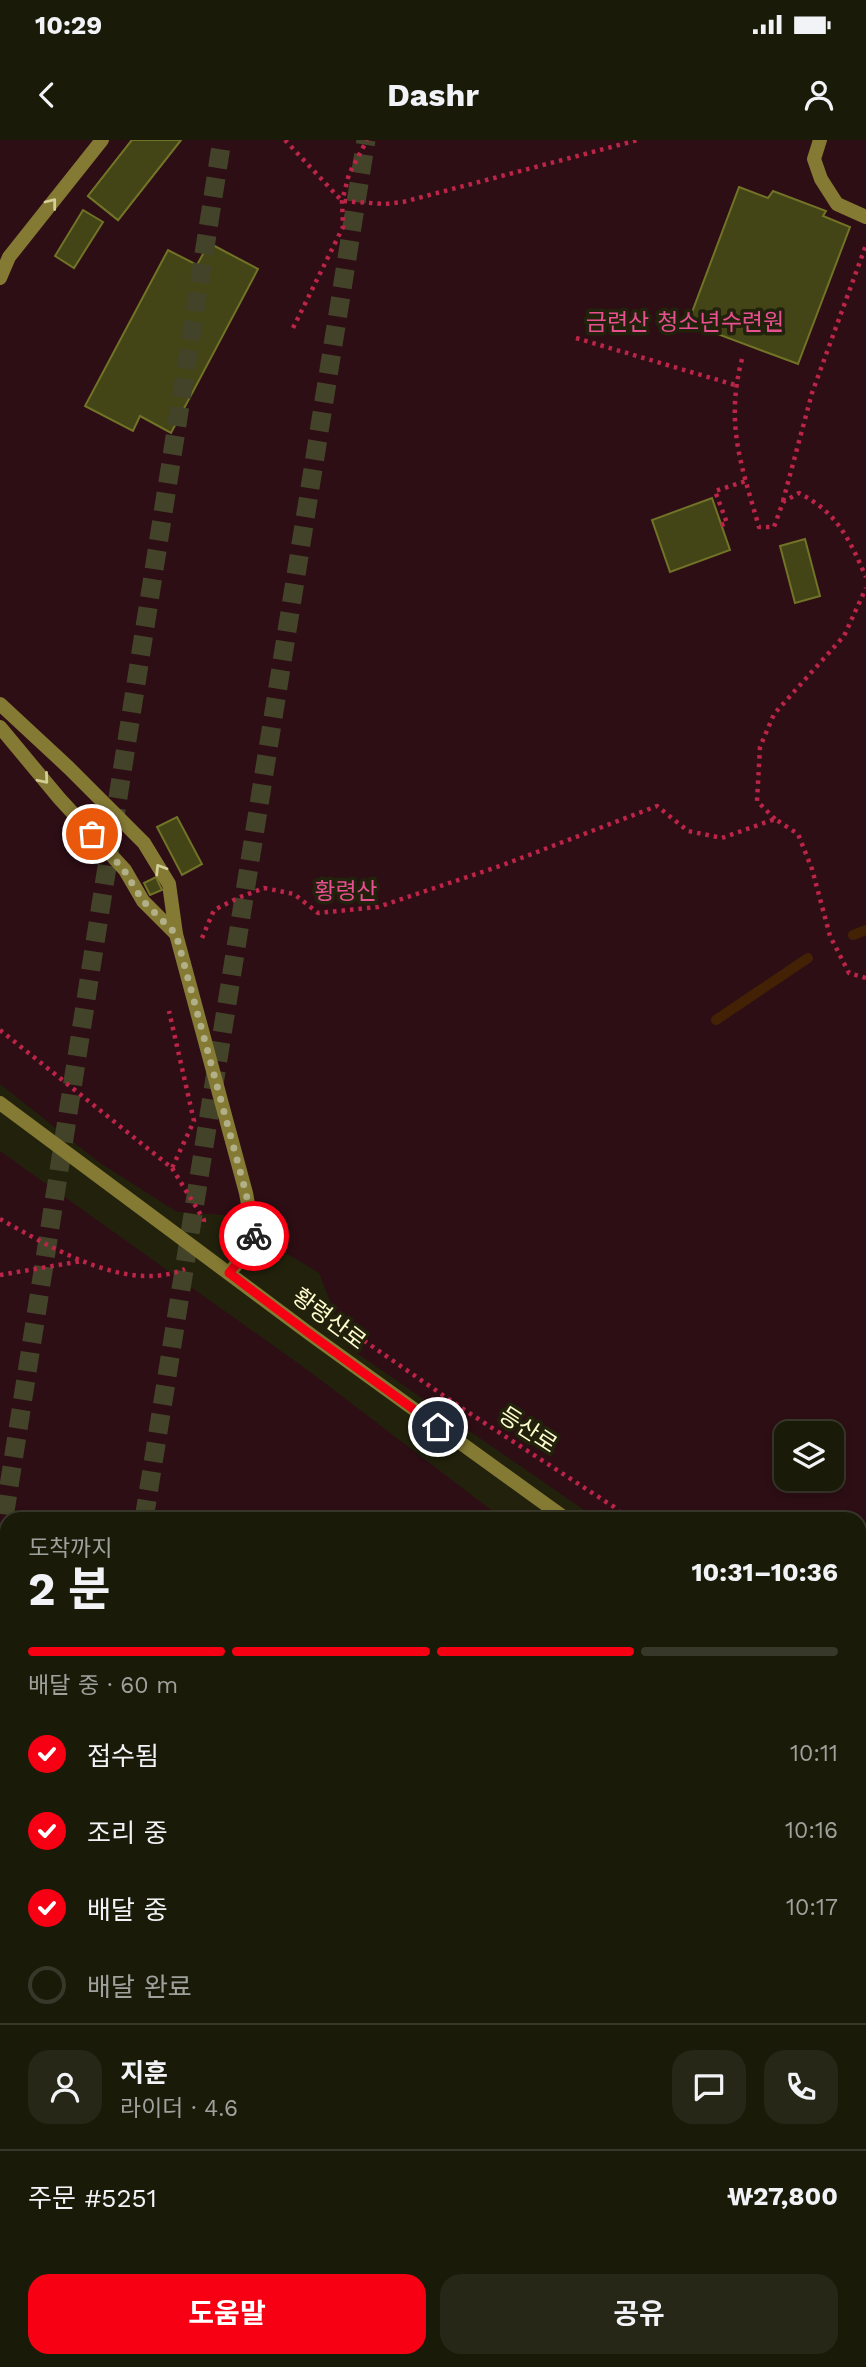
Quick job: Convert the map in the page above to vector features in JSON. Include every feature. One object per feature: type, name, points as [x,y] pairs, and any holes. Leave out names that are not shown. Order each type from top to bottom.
[{"type":"street","points":[[4,268],[102,140]]},
{"type":"street","points":[[820,140],[814,159],[821,179],[837,204],[866,217]]},
{"type":"street","points":[[0,704],[144,843],[169,884],[178,940],[246,1193],[255,1243],[229,1273]]},
{"type":"street","points":[[0,727],[124,870],[143,901],[178,940]]},
{"type":"street","name":"황령산로","points":[[0,1103],[310,1334],[556,1512]]},
{"type":"path","points":[[285,140],[342,201],[385,204],[403,202],[638,140]]},
{"type":"path","points":[[293,328],[343,227],[342,201],[349,174],[367,140]]},
{"type":"path","points":[[742,359],[735,385],[734,429],[759,527],[774,527],[813,393],[866,245]]},
{"type":"path","points":[[576,338],[735,385]]},
{"type":"path","points":[[721,525],[727,523],[715,491],[746,481]]},
{"type":"path","points":[[783,502],[799,493],[816,501],[835,518],[849,539],[866,577]]},
{"type":"path","points":[[866,588],[844,636],[774,714],[760,747],[757,801],[775,820],[798,834],[812,869],[830,936],[849,973],[866,978]]},
{"type":"path","points":[[178,940],[201,939],[214,910],[264,888],[294,894],[318,913],[378,907],[503,865],[657,806],[688,831],[722,838],[775,820]]},
{"type":"path","points":[[168,1005],[194,1121],[172,1168]]},
{"type":"path","points":[[0,1030],[172,1168],[204,1220],[199,1250],[187,1268],[171,1275],[153,1278],[120,1273],[83,1261],[0,1219]]},
{"type":"path","points":[[0,1275],[83,1261]]},
{"type":"path","name":"등산로","points":[[349,1330],[619,1512]]},
{"type":"green space","name":"황령산","points":[[0,140],[866,140],[866,1512],[587,1512],[348,1347],[319,1273],[223,1215],[177,1212],[100,1163],[0,1084]]},
{"type":"green space","points":[[0,1151],[309,1371],[494,1512],[0,1512]]},
{"type":"building","points":[[132,140],[181,140],[118,220],[88,196]]},
{"type":"building","points":[[132,140],[181,140],[118,220],[88,196]]},
{"type":"building","points":[[739,187],[768,198],[773,191],[826,211],[823,216],[850,227],[798,364],[688,323]]},
{"type":"building","points":[[83,210],[103,222],[74,268],[55,256]]},
{"type":"building","points":[[209,243],[258,269],[171,433],[140,416],[133,431],[85,406],[168,250],[197,265]]},
{"type":"building","points":[[712,498],[730,550],[670,572],[652,520]]},
{"type":"building","points":[[805,539],[820,596],[795,603],[780,546]]},
{"type":"building","points":[[177,817],[202,864],[182,875],[157,827]]},
{"type":"building","points":[[156,877],[162,890],[150,895],[144,883]]},
{"type":"waterway","points":[[853,935],[866,930]]},
{"type":"waterway","points":[[716,1020],[808,958]]},
{"type":"tunnel","points":[[5,1512],[222,140]]},
{"type":"tunnel","points":[[145,1512],[366,140]]},
{"type":"way so far","points":[[92,834],[124,870],[143,901],[176,934],[246,1193],[254,1236]]},
{"type":"route","points":[[254,1236],[255,1243],[229,1273],[438,1427]]},
{"type":"park label","name":"금련산 청소년수련원","points":[[685,322]]}]
